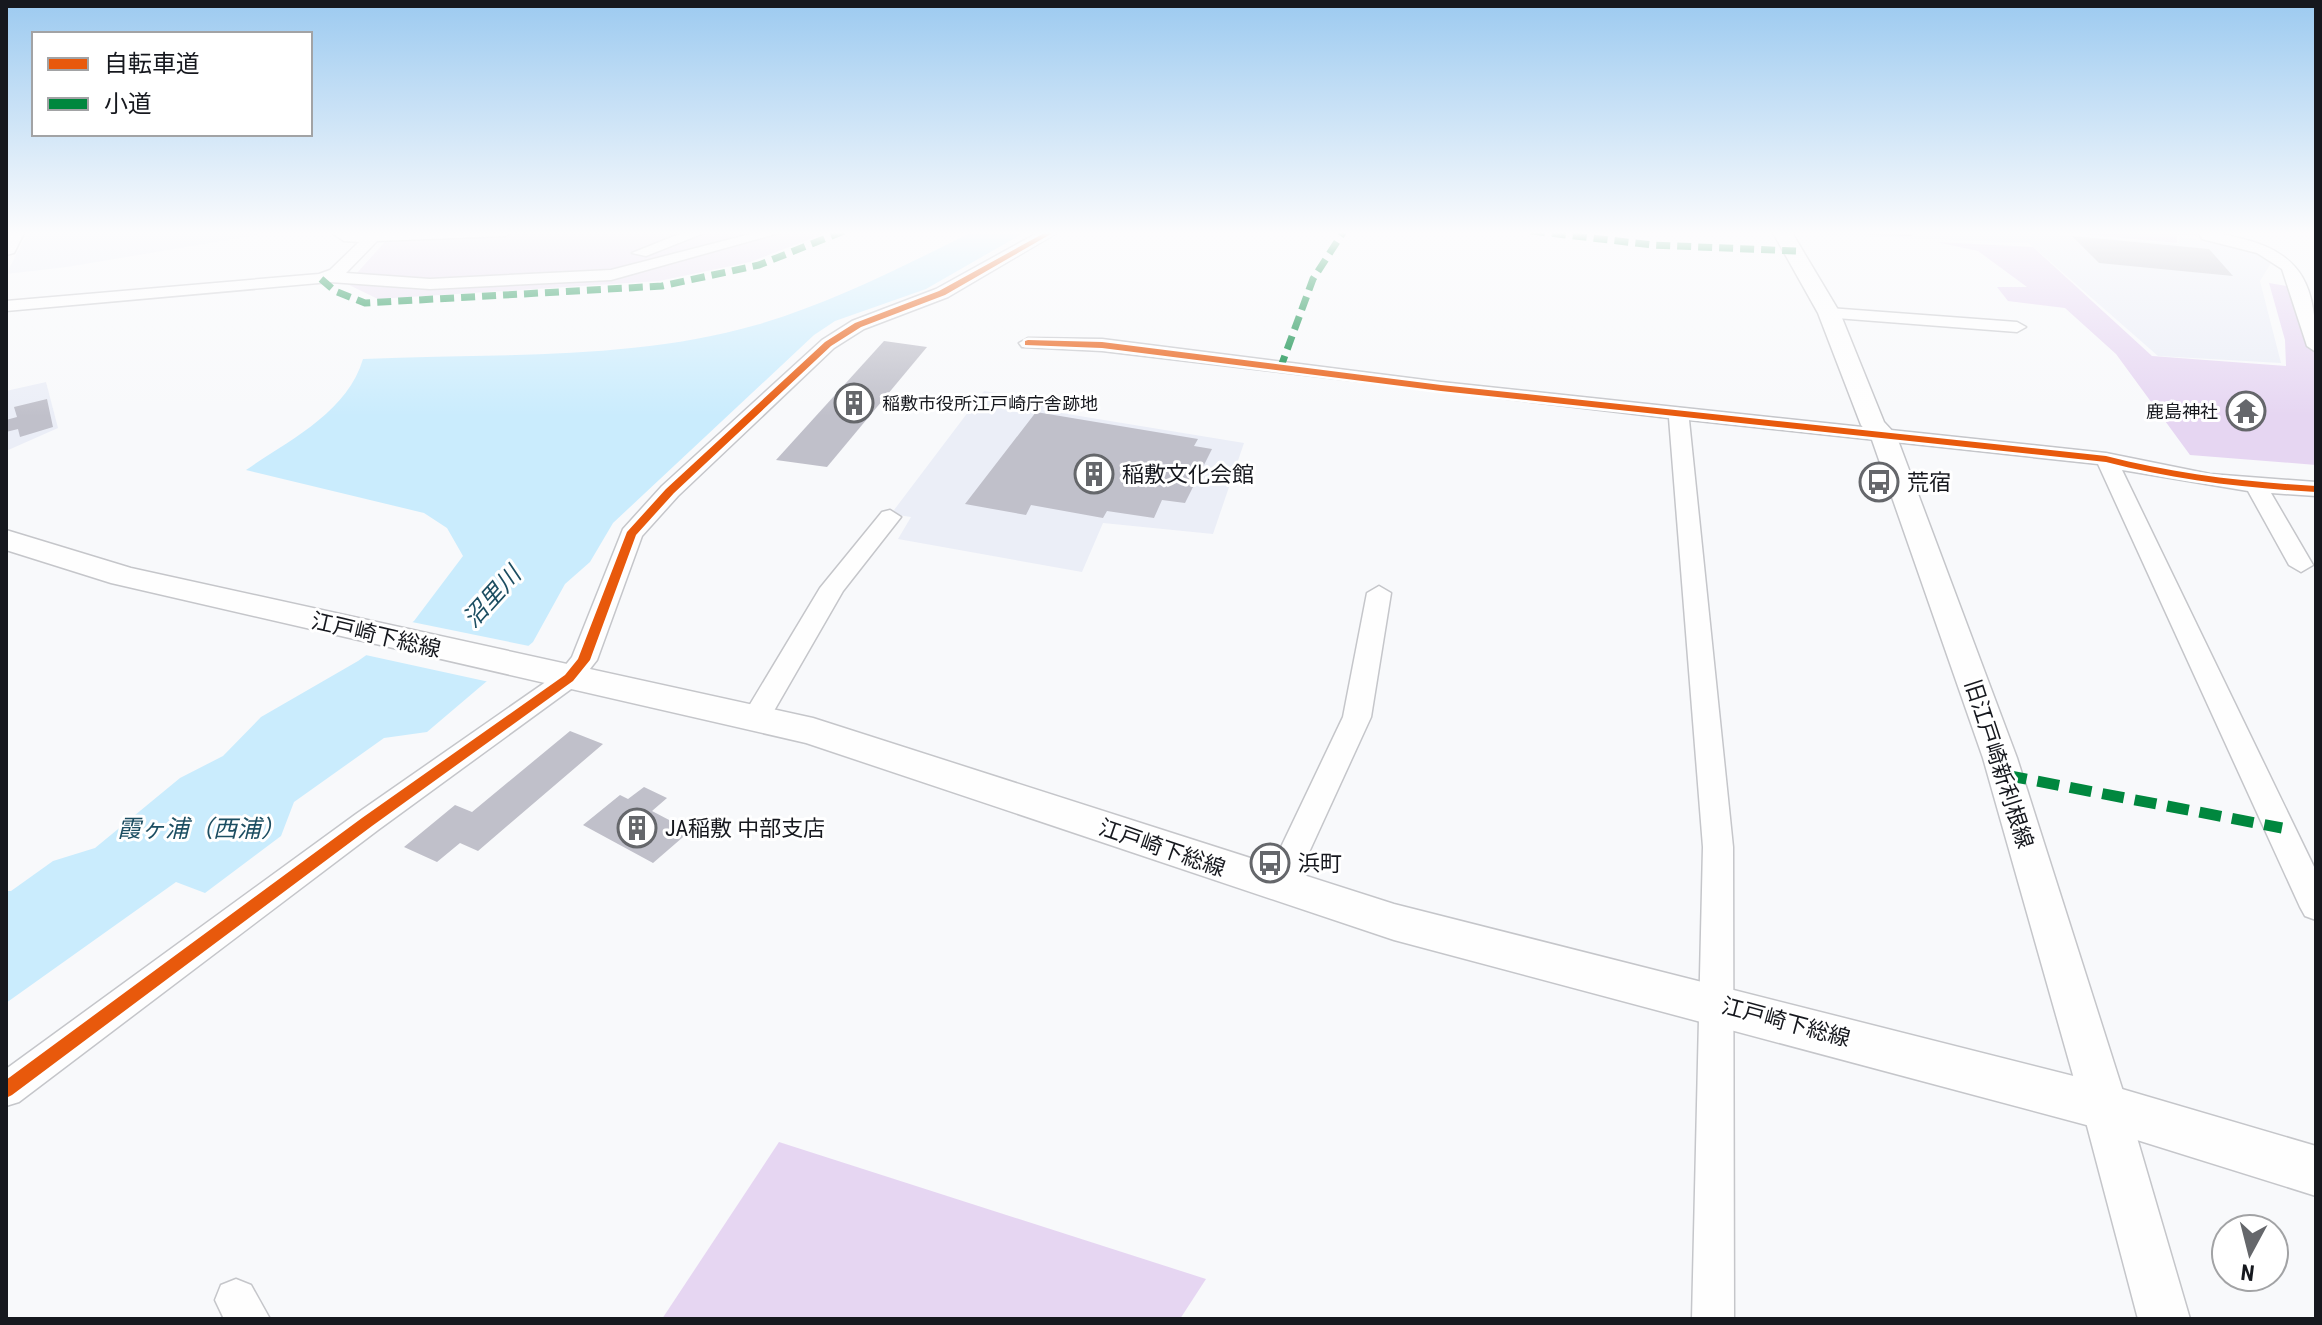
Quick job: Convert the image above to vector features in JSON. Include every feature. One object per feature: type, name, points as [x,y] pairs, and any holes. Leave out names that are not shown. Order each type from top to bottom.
[{"type":"main road","name":"江戸崎下総線","points":[[6,540],[123,576],[338,627],[757,716],[869,748],[1278,887],[1408,926],[2105,1107],[2316,1171]]},
{"type":"street","points":[[6,306],[154,293]]},
{"type":"street","points":[[6,1090],[559,675],[584,660],[631,534],[670,491],[828,344],[858,325],[942,293]]},
{"type":"street","name":"旧江戸崎新利根線","points":[[1818,293],[1873,425],[1883,435],[2000,758],[2105,1107],[2164,1319]]},
{"type":"street","points":[[2299,293],[2316,346]]},
{"type":"street","points":[[1829,313],[2017,327]]},
{"type":"street","points":[[1028,343],[1102,345],[1441,388],[2106,459],[2146,471],[2316,489]]},
{"type":"street","points":[[1678,412],[1718,847],[1713,1319]]},
{"type":"street","points":[[2106,459],[2282,828],[2316,907]]},
{"type":"street","points":[[2256,485],[2301,565]]},
{"type":"street","points":[[757,716],[832,588],[890,517]]},
{"type":"street","points":[[1278,887],[1357,717],[1379,593]]},
{"type":"shaded area","points":[[365,293],[474,293],[378,299]]},
{"type":"shaded area","points":[[2002,293],[2083,293],[2152,356],[2286,366],[2285,340],[2272,293],[2295,293],[2316,348],[2316,465],[2190,455],[2116,354],[2065,308],[2008,301]]},
{"type":"shaded area","points":[[2086,293],[2263,293],[2281,363],[2158,356]]},
{"type":"shaded area","points":[[46,382],[58,428],[6,451],[6,391]]},
{"type":"shaded area","points":[[984,391],[1048,401],[1043,410],[1244,443],[1213,534],[1103,523],[1082,572],[898,539],[911,517],[891,514]]},
{"type":"shaded area","points":[[779,1142],[1206,1279],[1180,1319],[662,1319]]},
{"type":"water","points":[[843,293],[915,293],[835,321],[814,335],[613,523],[590,562],[565,584],[533,642],[427,732],[384,738],[294,802],[281,836],[205,893],[176,882],[6,1003],[6,891],[11,891],[53,861],[95,848],[180,778],[223,756],[261,717],[358,661],[414,621],[463,556],[447,528],[424,513],[246,470],[315,424],[330,410],[355,378],[363,359],[561,353],[660,345],[756,325]]},
{"type":"pier","points":[[407,621],[534,647],[494,683],[361,654]]},
{"type":"building","name":"稲敷市役所江戸崎庁舎跡地","points":[[884,341],[927,347],[827,467],[776,460]]},
{"type":"building","points":[[47,399],[53,427],[20,437],[18,429],[6,432],[6,420],[17,417],[14,407]]},
{"type":"building","name":"稲敷文化会館","points":[[1036,412],[1198,439],[1194,446],[1212,449],[1185,503],[1162,500],[1154,518],[1107,511],[1103,518],[1031,505],[1026,515],[965,504]]},
{"type":"building","points":[[570,731],[603,744],[478,851],[460,843],[437,862],[404,847],[455,805],[472,812]]},
{"type":"building","name":"JA稲敷 中部支店","points":[[644,787],[667,798],[652,811],[690,831],[653,863],[583,825],[620,795],[628,799]]},
{"type":"marked path","points":[[340,293],[365,303],[543,293]]},
{"type":"marked path","points":[[1280,369],[1308,293]]},
{"type":"marked path","points":[[2005,775],[2282,828]]},
{"type":"cycle path","points":[[6,1090],[367,822],[569,678],[584,660],[631,534],[670,491],[828,344],[858,325],[942,293]]},
{"type":"cycle path","points":[[1028,343],[1102,345],[1441,388],[2106,459],[2158,472],[2210,480],[2316,489]]},
{"type":"place","name":"稲敷市役所江戸崎庁舎跡地","points":[[854,403]]},
{"type":"place","name":"鹿島神社","points":[[2246,411]]},
{"type":"place","name":"稲敷文化会館","points":[[1094,474]]},
{"type":"place","name":"荒宿","points":[[1879,482]]},
{"type":"place","name":"JA稲敷 中部支店","points":[[637,828]]},
{"type":"place","name":"浜町","points":[[1270,863]]},
{"type":"water label","name":"沼里川","points":[[492,597]]},
{"type":"water label","name":"霞ヶ浦（西浦）","points":[[201,829]]}]
